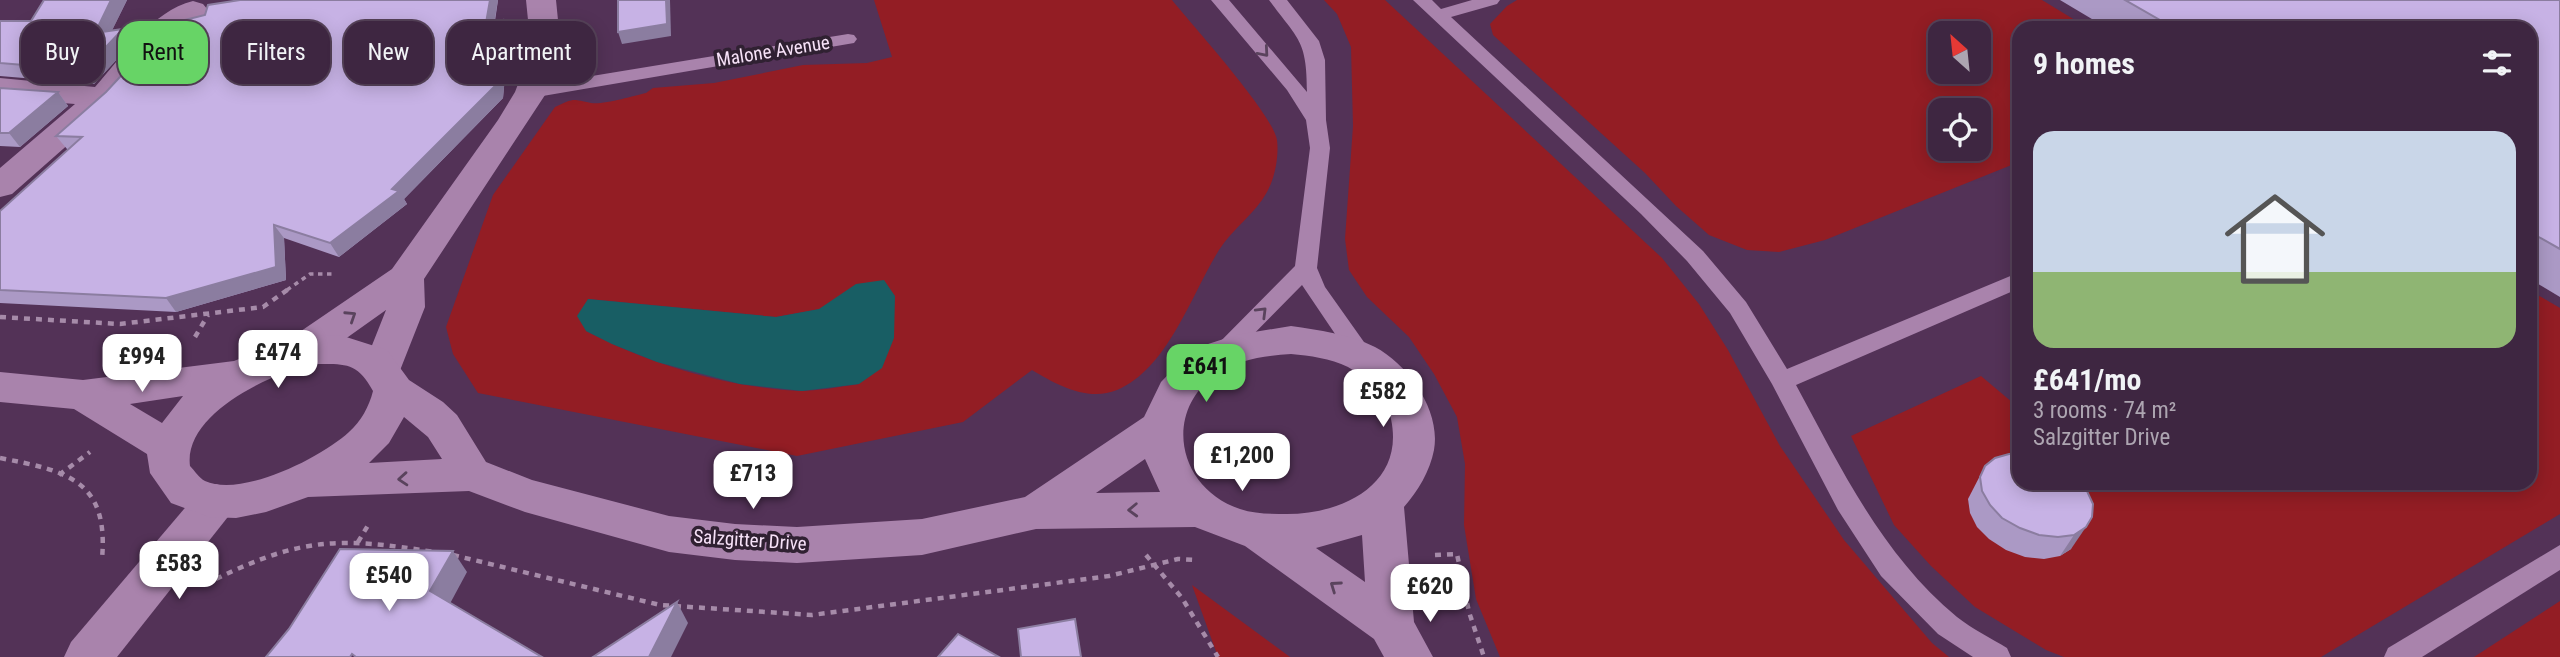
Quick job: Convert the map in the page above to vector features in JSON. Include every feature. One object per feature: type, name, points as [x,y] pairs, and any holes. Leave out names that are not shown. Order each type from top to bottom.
[{"type":"street","points":[[296,354],[407,275],[513,122],[531,92],[546,50],[541,0]]},
{"type":"street","points":[[0,186],[103,97],[165,29],[200,6]]},
{"type":"street","points":[[0,89],[103,97]]},
{"type":"street","points":[[388,379],[406,307],[407,275]]},
{"type":"street","name":"Salzgitter Drive","points":[[1291,340],[1329,345],[1364,359],[1394,385],[1405,400],[1415,426],[1414,453],[1403,480],[1382,503],[1347,523],[1304,533],[1259,531],[1228,523],[1202,509],[1177,484],[1163,456],[1161,427],[1171,398],[1191,374],[1218,356],[1254,344],[1291,340]]},
{"type":"street","points":[[83,395],[169,447],[178,427],[194,408],[216,389],[242,374],[296,354],[324,350],[349,351],[369,358],[388,379],[431,414],[447,432],[471,474]]},
{"type":"street","points":[[0,387],[83,395],[242,374]]},
{"type":"street","name":"Salzgitter Drive","points":[[169,447],[168,466],[176,482],[191,494],[216,501],[244,500],[276,493],[309,481],[339,464],[363,444],[386,415],[388,379]]},
{"type":"street","name":"Salzgitter Drive","points":[[1036,512],[1161,427]]},
{"type":"street","name":"Salzgitter Drive","points":[[309,481],[471,474],[525,495],[669,534],[735,542],[797,545],[922,537],[1036,512],[1202,509]]},
{"type":"street","points":[[88,657],[216,501]]},
{"type":"street","name":"Salzgitter Drive","points":[[1382,503],[1400,641]]},
{"type":"street","name":"Salzgitter Drive","points":[[1259,531],[1400,641]]},
{"type":"lane","points":[[1220,0],[1294,87],[1315,120]]},
{"type":"lane","points":[[1278,0],[1302,29],[1314,51],[1317,74],[1315,120],[1320,148],[1306,268],[1332,315],[1364,359]]},
{"type":"lane","points":[[1430,8],[1491,0]]},
{"type":"lane","points":[[1430,8],[1648,209],[1695,256],[1738,308],[1782,381],[1847,503],[1890,568],[1948,626],[1997,657]]},
{"type":"lane","name":"Malone Avenue","points":[[531,92],[848,39]]},
{"type":"lane","points":[[1218,356],[1306,268]]},
{"type":"lane","points":[[1782,381],[2012,282]]},
{"type":"lane","points":[[2398,657],[2560,556]]},
{"type":"path","points":[[0,317],[120,324],[263,307],[310,274],[407,275]]},
{"type":"path","points":[[0,458],[60,475],[88,491],[96,500],[103,530],[101,567]]},
{"type":"path","points":[[212,581],[284,548],[337,540],[452,555],[660,605],[812,615],[1109,576],[1155,566],[1182,597],[1218,657]]},
{"type":"shaded area","points":[[874,0],[1172,0],[1247,91],[1262,111],[1277,140],[1277,160],[1272,180],[1262,200],[1219,250],[1165,348],[1135,380],[1106,393],[1084,393],[1062,386],[1032,370],[963,422],[797,456],[478,393],[453,354],[446,327],[493,195],[555,107],[573,100],[610,102],[646,93],[653,88],[714,83],[803,65],[867,63],[892,57]],"holes":[[[588,299],[776,317],[820,309],[859,384],[799,391],[744,385],[663,364],[586,331]]]},
{"type":"shaded area","points":[[1324,0],[1385,0],[1662,258],[1699,304],[1728,350],[1780,446],[1844,540],[1932,643],[1949,657],[1500,657],[1476,599],[1464,525],[1465,464],[1457,417],[1434,374],[1409,337],[1367,297],[1349,270],[1345,239],[1353,126],[1351,47],[1337,14]]},
{"type":"shaded area","points":[[1517,0],[2042,0],[2076,21],[2012,21],[2012,165],[1825,240],[1779,252],[1747,250],[1709,235],[1493,35],[1490,24],[1507,6]]},
{"type":"shaded area","points":[[884,280],[895,296],[894,338],[882,368],[859,384],[802,391],[740,384],[657,362],[586,331],[577,316],[588,299],[776,317],[819,309],[856,284]]},
{"type":"shaded area","points":[[2537,295],[2560,308],[2560,514],[2321,657],[2064,657],[2046,650],[1975,607],[1931,566],[1894,525],[1851,436],[1981,376],[2012,402],[2012,490],[2537,490]]},
{"type":"shaded area","points":[[1192,585],[1290,657],[1218,657]]},
{"type":"shaded area","points":[[2560,601],[2560,657],[2474,657]]},
{"type":"building","points":[[44,0],[111,0],[101,21],[31,21]]},
{"type":"building","points":[[240,0],[490,0],[486,21],[447,21],[447,84],[496,85],[392,189],[399,191],[330,243],[274,225],[276,267],[166,298],[0,290],[0,211],[82,137],[56,136],[118,79],[118,84],[208,84],[208,21],[181,21],[205,15],[208,5]]},
{"type":"building","points":[[618,0],[666,0],[667,24],[618,32]]},
{"type":"building","points":[[2125,0],[2560,0],[2560,249],[2537,236],[2537,21],[2162,21]]},
{"type":"building","points":[[0,21],[21,21],[21,65],[0,63]]},
{"type":"building","points":[[118,30],[118,34],[104,49],[104,32]]},
{"type":"building","points":[[0,88],[58,92],[9,133],[0,133]]},
{"type":"building","points":[[2012,454],[2012,490],[2086,490],[2093,504],[2092,517],[2086,527],[2074,535],[2039,535],[2002,518],[1982,491],[1980,477],[1985,466],[1995,458]]},
{"type":"building","points":[[340,549],[453,551],[430,591],[542,657],[356,657],[352,654],[350,657],[266,657],[289,629]]},
{"type":"building","points":[[677,602],[649,657],[593,657]]},
{"type":"building","points":[[1075,619],[1081,657],[1021,657],[1018,629]]},
{"type":"building","points":[[958,634],[999,657],[938,657]]}]
